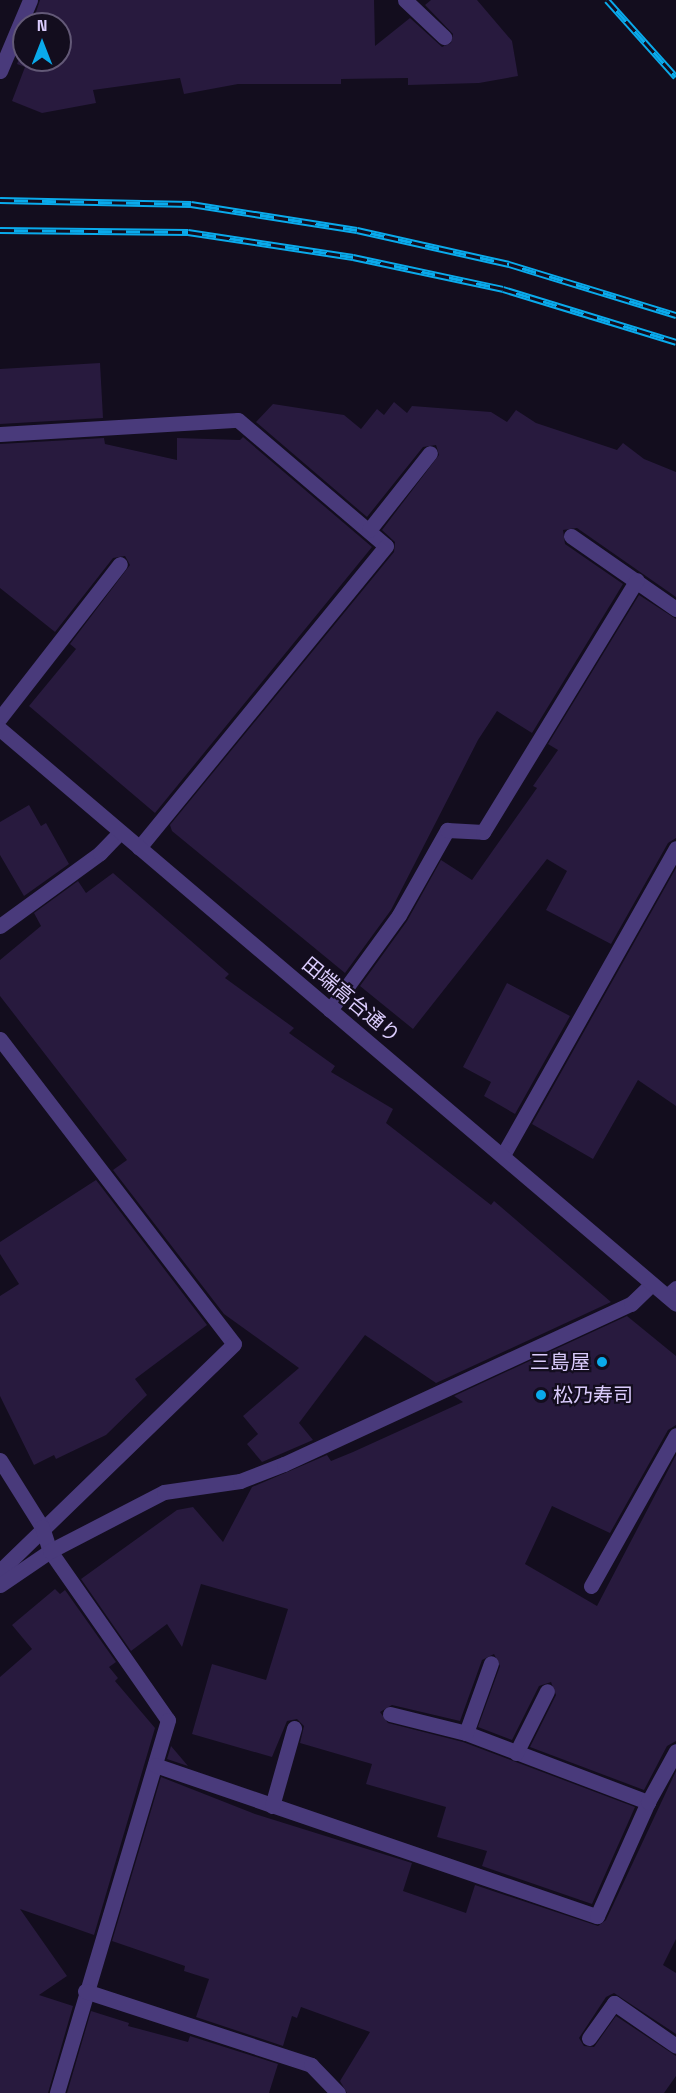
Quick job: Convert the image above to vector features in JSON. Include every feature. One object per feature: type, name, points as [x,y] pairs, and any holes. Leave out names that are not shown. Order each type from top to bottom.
[{"type":"street","points":[[0,71],[30,0]]},
{"type":"street","points":[[405,0],[444,37]]},
{"type":"street","points":[[0,434],[238,420],[386,546],[139,848]]},
{"type":"street","points":[[369,530],[430,453]]},
{"type":"street","points":[[571,536],[676,609]]},
{"type":"street","points":[[0,718],[120,564]]},
{"type":"street","points":[[330,1010],[399,915],[447,830],[483,832],[637,580]]},
{"type":"street","name":"田端高台通り","points":[[0,729],[652,1284],[673,1296]]},
{"type":"street","points":[[0,926],[100,853],[120,832]]},
{"type":"street","points":[[503,1155],[676,848]]},
{"type":"street","points":[[0,1039],[234,1344],[42,1527],[0,1571]]},
{"type":"street","points":[[0,1585],[50,1551],[164,1492],[240,1481],[284,1464],[631,1304],[652,1284]]},
{"type":"street","points":[[591,1586],[676,1435]]},
{"type":"street","points":[[0,1460],[42,1527],[50,1551],[168,1720],[85,1991],[57,2093]]},
{"type":"street","points":[[466,1732],[491,1663]]},
{"type":"street","points":[[516,1754],[547,1692]]},
{"type":"street","points":[[390,1714],[466,1732],[516,1754],[648,1802]]},
{"type":"street","points":[[272,1806],[294,1728]]},
{"type":"street","points":[[155,1765],[597,1916],[648,1802],[676,1751]]},
{"type":"street","points":[[85,1991],[311,2065],[338,2093]]},
{"type":"street","points":[[589,2038],[614,2003],[676,2046]]},
{"type":"building","points":[[40,0],[374,0],[375,46],[410,18],[442,47],[451,43],[453,34],[425,5],[431,0],[477,0],[512,41],[518,76],[479,83],[408,85],[408,78],[341,79],[341,84],[238,84],[184,94],[180,78],[93,90],[96,103],[42,113],[12,101],[23,72],[72,72],[72,12],[36,12]]},
{"type":"building","points":[[100,363],[103,418],[0,424],[0,369]]},
{"type":"building","points":[[394,402],[407,413],[412,406],[491,412],[507,422],[516,410],[536,423],[617,450],[623,443],[644,459],[676,472],[676,597],[577,528],[563,530],[565,544],[623,584],[532,733],[497,711],[478,740],[391,910],[345,973],[172,831],[170,825],[394,552],[395,542],[382,530],[439,455],[436,445],[423,447],[367,517],[256,422],[273,404],[344,415],[361,429],[377,409],[384,415]]},
{"type":"building","points":[[243,437],[372,547],[155,813],[29,706],[76,649],[70,644],[130,565],[125,556],[113,558],[55,632],[0,588],[0,444],[104,438],[105,444],[177,460],[177,438],[240,440]]},
{"type":"building","points":[[639,595],[676,619],[676,838],[668,843],[611,944],[546,910],[567,871],[547,859],[413,1029],[360,986],[407,921],[441,860],[472,880],[537,788],[533,786],[558,750],[548,744]]},
{"type":"building","points":[[29,805],[41,826],[46,823],[69,864],[24,896],[0,855],[0,822]]},
{"type":"building","points":[[676,868],[676,1106],[638,1080],[593,1159],[532,1124]]},
{"type":"building","points":[[113,873],[229,974],[225,978],[294,1028],[289,1033],[335,1066],[331,1072],[393,1109],[386,1123],[491,1205],[494,1201],[611,1302],[436,1383],[365,1335],[299,1423],[313,1440],[262,1462],[247,1444],[258,1434],[243,1416],[299,1368],[224,1314],[113,1170],[127,1160],[0,996],[0,960],[41,926],[34,913],[78,881],[86,893]]},
{"type":"building","points":[[507,983],[570,1016],[515,1114],[484,1096],[491,1082],[463,1067]]},
{"type":"building","points":[[96,1180],[207,1325],[135,1379],[147,1395],[106,1435],[56,1459],[54,1455],[34,1465],[0,1396],[0,1296],[19,1284],[0,1254],[0,1242]]},
{"type":"building","points":[[627,1316],[676,1356],[676,1425],[668,1430],[610,1533],[552,1506],[525,1564],[597,1606],[676,1455],[676,1741],[667,1746],[644,1790],[530,1747],[556,1695],[551,1682],[539,1686],[512,1740],[478,1727],[500,1666],[494,1654],[482,1660],[460,1721],[392,1705],[380,1712],[388,1723],[463,1742],[635,1807],[592,1904],[482,1866],[487,1851],[437,1837],[446,1807],[366,1784],[372,1764],[300,1743],[304,1726],[297,1719],[287,1721],[272,1757],[192,1734],[212,1664],[266,1680],[288,1609],[201,1584],[182,1647],[167,1624],[131,1651],[81,1579],[177,1510],[193,1507],[223,1542],[252,1487],[327,1455],[331,1461],[463,1402],[454,1396]]},
{"type":"building","points":[[55,1589],[60,1594],[65,1590],[116,1662],[109,1667],[118,1678],[115,1681],[155,1728],[94,1935],[20,1909],[67,1976],[39,1995],[73,2006],[48,2093],[0,2093],[0,1677],[32,1649],[12,1625]]},
{"type":"building","points":[[171,1746],[188,1766],[167,1759]]},
{"type":"building","points":[[676,1771],[676,1939],[663,1965],[676,1973],[676,2034],[614,1993],[606,1997],[579,2038],[584,2046],[594,2047],[616,2016],[676,2056],[676,2076],[664,2093],[347,2093],[340,2081],[370,2032],[301,2007],[297,2018],[292,2016],[283,2046],[196,2017],[209,1979],[184,1971],[185,1966],[112,1941],[161,1777],[255,1814],[412,1863],[403,1891],[466,1913],[475,1885],[598,1926],[606,1920]]},
{"type":"building","points":[[91,2011],[129,2023],[128,2026],[188,2042],[190,2036],[278,2064],[269,2093],[67,2093]]},
{"type":"railway","points":[[607,0],[676,77]]},
{"type":"railway","points":[[0,200],[191,204],[357,230],[509,264],[676,315]]},
{"type":"railway","points":[[0,230],[188,232],[353,257],[503,289],[676,342]]},
{"type":"place","name":"三島屋","points":[[602,1362]]},
{"type":"place","name":"松乃寿司","points":[[541,1395]]}]
